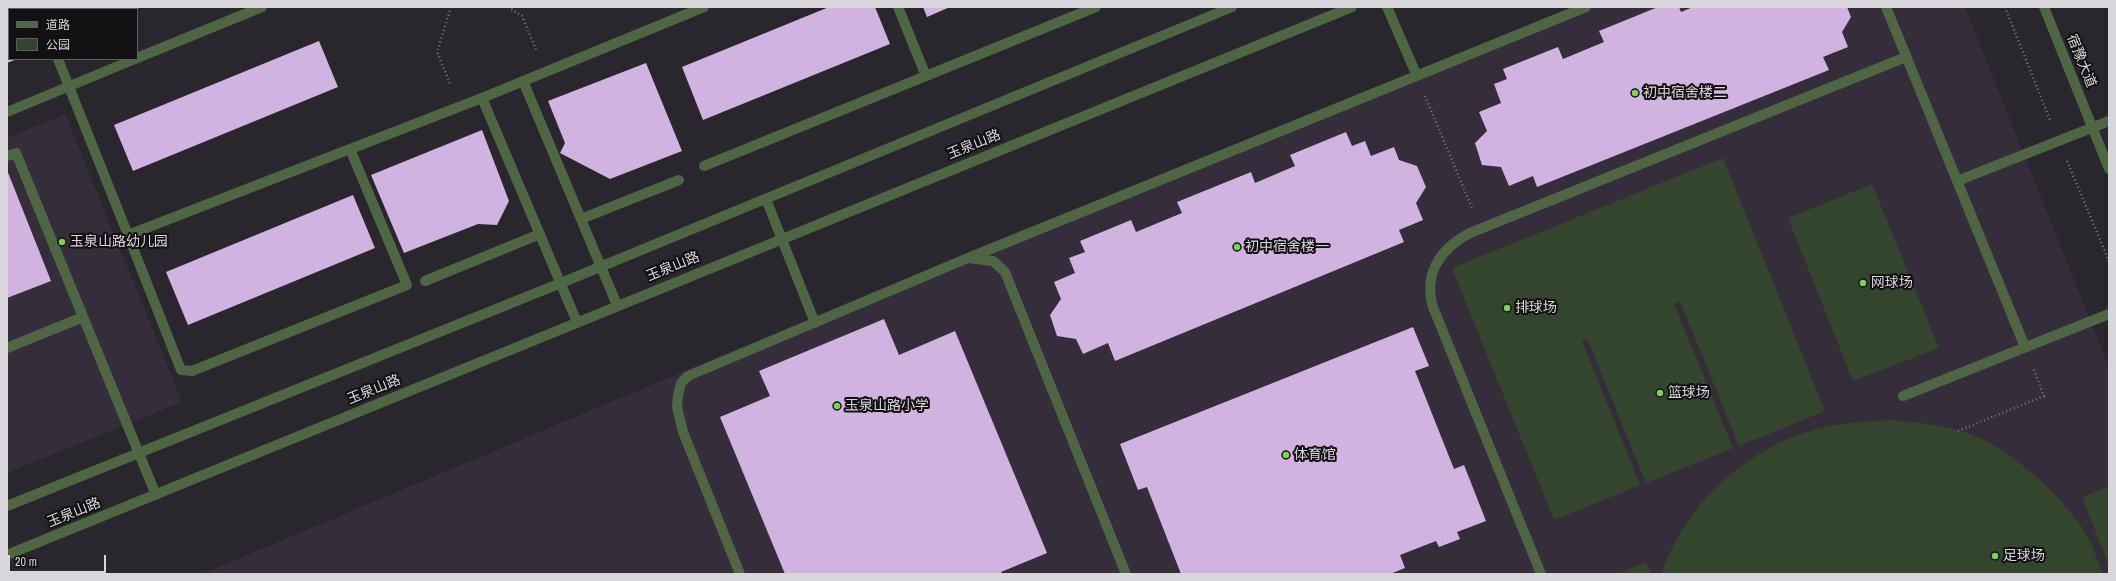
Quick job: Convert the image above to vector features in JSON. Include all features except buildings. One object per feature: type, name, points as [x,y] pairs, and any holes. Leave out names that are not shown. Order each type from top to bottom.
[{"type":"street","points":[[138,58],[262,7]]},
{"type":"street","points":[[128,236],[482,98],[704,7]]},
{"type":"street","points":[[898,7],[926,76]]},
{"type":"street","points":[[704,166],[1096,7]]},
{"type":"street","name":"玉泉山路","points":[[7,506],[601,267],[1232,7]]},
{"type":"street","name":"玉泉山路","points":[[7,555],[781,238],[1352,7]]},
{"type":"street","points":[[1387,7],[1417,76]]},
{"type":"street","points":[[740,574],[683,432],[677,407],[681,383],[688,376],[968,258],[1586,7]]},
{"type":"street","points":[[1886,7],[2025,347]]},
{"type":"street","name":"宿豫大道","points":[[2044,7],[2109,169]]},
{"type":"street","points":[[1541,574],[1430,295],[1431,275],[1442,253],[1460,238],[1480,229],[1906,57]]},
{"type":"street","points":[[58,60],[181,370],[192,371],[407,285],[350,149]]},
{"type":"street","points":[[7,112],[134,60]]},
{"type":"street","points":[[523,81],[617,305]]},
{"type":"street","points":[[482,98],[577,322]]},
{"type":"street","points":[[1957,181],[2109,121]]},
{"type":"street","points":[[7,156],[16,152],[156,494]]},
{"type":"street","points":[[581,219],[679,180]]},
{"type":"street","points":[[766,199],[815,323]]},
{"type":"street","points":[[425,281],[540,234]]},
{"type":"street","points":[[968,258],[993,261],[1005,272],[1126,574]]},
{"type":"street","points":[[1903,396],[2109,314]]},
{"type":"street","points":[[7,348],[83,317]]},
{"type":"path","points":[[451,7],[437,52],[460,106]]},
{"type":"path","points":[[508,7],[522,16],[545,72]]},
{"type":"path","points":[[1417,76],[1480,229]]},
{"type":"path","points":[[1958,431],[2044,396],[2025,347]]},
{"type":"shaded area","points":[[1578,7],[1965,7],[2109,367],[2109,574],[202,574],[1003,237],[1417,76]]},
{"type":"shaded area","name":"玉泉山路幼儿园","points":[[65,114],[182,402],[7,473],[7,138]]},
{"type":"green space","points":[[1723,158],[1825,411],[1739,446],[1680,301],[1674,304],[1733,448],[1646,483],[1587,338],[1582,341],[1640,485],[1554,520],[1452,268]]},
{"type":"green space","name":"网球场","points":[[1872,184],[1939,348],[1853,381],[1788,218]]},
{"type":"green space","points":[[1894,420],[1935,425],[1955,430],[1975,436],[2005,452],[2036,476],[2051,490],[2076,518],[2090,542],[2103,574],[1662,574],[1684,527],[1700,506],[1718,486],[1759,454],[1783,441],[1828,426]]},
{"type":"green space","points":[[2109,486],[2109,566],[2082,497]]},
{"type":"green space","points":[[1646,562],[1652,574],[1618,574]]},
{"type":"place","name":"初中宿舍楼二","points":[[1635,93]]},
{"type":"place","name":"玉泉山路幼儿园","points":[[62,242]]},
{"type":"place","name":"初中宿舍楼一","points":[[1237,247]]},
{"type":"place","name":"网球场","points":[[1863,283]]},
{"type":"place","name":"排球场","points":[[1507,308]]},
{"type":"place","name":"篮球场","points":[[1660,393]]},
{"type":"place","name":"玉泉山路小学","points":[[837,406]]},
{"type":"place","name":"体育馆","points":[[1286,455]]},
{"type":"place","name":"足球场","points":[[1995,556]]}]
